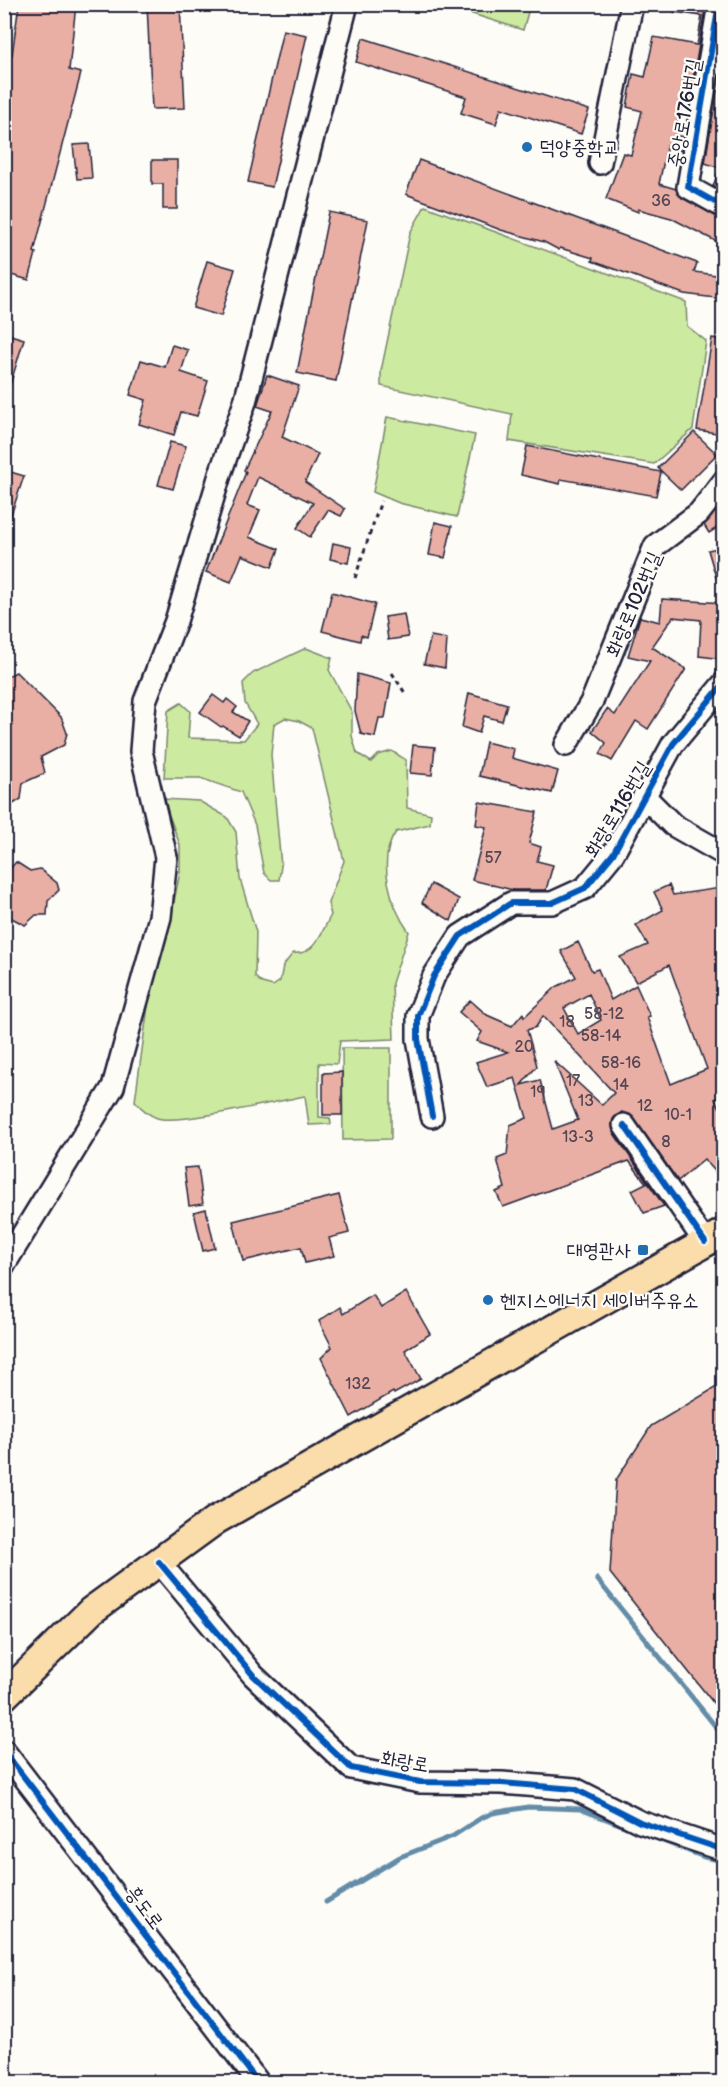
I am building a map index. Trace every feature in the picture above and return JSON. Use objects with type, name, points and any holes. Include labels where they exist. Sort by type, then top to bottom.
[{"type":"main road","points":[[4,1696],[91,1611],[216,1520],[714,1237]]},
{"type":"street","points":[[4,1265],[112,1087],[160,917],[166,857],[141,751],[145,701],[176,621],[248,392],[347,4]]},
{"type":"street","points":[[600,163],[632,4]]},
{"type":"street","name":"중앙로176번길","points":[[719,4],[688,187],[723,207]]},
{"type":"street","name":"화랑로102번길","points":[[566,745],[592,701],[655,546],[699,513],[723,481]]},
{"type":"street","name":"화랑로116번길","points":[[432,1116],[418,1039],[418,1016],[434,976],[460,936],[511,903],[552,903],[585,888],[613,854],[673,744],[723,683]]},
{"type":"street","points":[[644,796],[673,825],[723,854]]},
{"type":"street","points":[[624,1125],[714,1237]]},
{"type":"street","name":"화랑로","points":[[159,1562],[253,1675],[351,1767],[420,1782],[502,1783],[575,1789],[640,1822],[723,1850]]},
{"type":"street","name":"흥도로","points":[[4,1751],[258,2082]]},
{"type":"path","points":[[355,578],[381,501]]},
{"type":"path","points":[[392,673],[405,693]]},
{"type":"green space","points":[[444,5],[530,5],[523,30]]},
{"type":"green space","points":[[425,206],[686,302],[687,326],[706,341],[693,429],[654,464],[509,441],[512,414],[381,386],[381,371],[410,233]]},
{"type":"green space","points":[[387,417],[475,435],[457,517],[399,503],[373,492]]},
{"type":"green space","points":[[306,648],[332,658],[329,670],[352,712],[352,736],[357,753],[371,762],[378,755],[392,751],[406,760],[407,808],[431,814],[430,824],[396,832],[387,856],[388,883],[392,897],[402,922],[409,932],[392,983],[394,1039],[340,1041],[337,1064],[319,1063],[319,1117],[330,1118],[331,1124],[309,1125],[305,1096],[206,1115],[157,1118],[135,1101],[149,999],[168,931],[180,872],[180,845],[163,799],[199,801],[227,817],[236,832],[240,879],[256,932],[255,977],[262,983],[273,986],[280,981],[283,966],[293,953],[307,951],[317,941],[331,915],[328,903],[344,861],[312,728],[299,721],[285,718],[274,724],[271,755],[281,866],[279,880],[271,880],[264,873],[255,825],[241,792],[200,778],[164,778],[168,711],[181,703],[190,711],[188,738],[244,740],[257,724],[245,703],[243,683],[253,673]]},
{"type":"green space","points":[[342,1048],[391,1048],[391,1139],[343,1140]]},
{"type":"building","points":[[19,4],[76,4],[69,70],[81,73],[34,252],[36,253],[29,280],[4,273],[4,53],[12,55]]},
{"type":"building","points":[[147,4],[180,4],[185,108],[152,109]]},
{"type":"building","points":[[675,4],[706,4],[689,103],[682,102],[675,135],[684,137],[681,151],[667,146],[659,184],[676,189],[682,198],[723,220],[723,245],[671,218],[638,209],[638,212],[606,199],[623,153],[631,155],[642,111],[627,107],[633,74],[645,77],[654,37],[697,45],[702,16],[674,12]]},
{"type":"building","points":[[283,30],[307,35],[272,187],[248,182]]},
{"type":"building","points":[[363,38],[589,110],[581,134],[501,108],[496,124],[461,113],[466,97],[356,62]]},
{"type":"building","points":[[723,54],[723,192],[713,186],[720,168],[705,163]]},
{"type":"building","points":[[89,144],[92,178],[77,179],[73,145]]},
{"type":"building","points":[[152,160],[177,160],[177,209],[163,209],[163,184],[152,184]]},
{"type":"building","points":[[419,160],[697,263],[694,272],[723,276],[723,299],[684,294],[592,261],[593,258],[560,248],[559,250],[544,242],[501,230],[406,194]]},
{"type":"building","points":[[329,212],[368,220],[336,381],[297,373]]},
{"type":"building","points":[[207,261],[235,269],[221,316],[193,308]]},
{"type":"building","points":[[4,333],[24,339],[8,392],[4,392]]},
{"type":"building","points":[[712,338],[723,340],[723,434],[697,430]]},
{"type":"building","points":[[172,345],[188,350],[181,372],[208,381],[197,416],[181,412],[174,435],[139,424],[146,400],[130,395],[141,360],[165,367]]},
{"type":"building","points":[[267,375],[299,386],[282,437],[318,454],[305,482],[345,509],[341,516],[328,510],[310,537],[297,528],[313,503],[258,477],[247,505],[260,510],[249,537],[279,549],[272,567],[242,555],[231,582],[206,572],[246,472],[244,470],[272,411],[257,406]]},
{"type":"building","points":[[694,432],[717,454],[681,490],[658,468]]},
{"type":"building","points":[[170,442],[186,446],[173,489],[158,485]]},
{"type":"building","points":[[527,446],[661,472],[656,496],[561,479],[560,484],[521,475]]},
{"type":"building","points":[[4,470],[24,476],[7,527],[4,527]]},
{"type":"building","points":[[723,502],[723,524],[709,533],[704,525]]},
{"type":"building","points":[[435,522],[452,526],[445,558],[429,555]]},
{"type":"building","points":[[333,543],[351,547],[348,563],[330,559]]},
{"type":"building","points":[[723,547],[723,590],[720,591],[708,550]]},
{"type":"building","points":[[332,592],[375,604],[367,637],[361,635],[360,641],[322,631]]},
{"type":"building","points":[[662,599],[723,603],[723,659],[699,656],[701,620],[673,617],[652,647],[686,669],[648,729],[636,721],[612,761],[600,754],[606,743],[592,731],[607,709],[615,715],[650,661],[628,656],[640,617],[660,622]]},
{"type":"building","points":[[404,614],[408,637],[388,640],[385,617]]},
{"type":"building","points":[[431,636],[447,639],[445,668],[424,664]]},
{"type":"building","points":[[16,672],[61,717],[67,733],[64,745],[41,757],[45,773],[23,783],[21,799],[4,810],[4,678]]},
{"type":"building","points":[[357,674],[391,683],[385,718],[379,718],[375,737],[361,734],[355,711]]},
{"type":"building","points":[[469,693],[507,704],[502,721],[484,716],[479,733],[462,727]]},
{"type":"building","points":[[213,695],[224,703],[227,699],[237,707],[233,712],[248,721],[239,736],[200,712]]},
{"type":"building","points":[[486,742],[514,749],[512,758],[558,771],[552,793],[479,776]]},
{"type":"building","points":[[413,745],[435,747],[432,775],[410,773]]},
{"type":"building","points":[[479,802],[537,812],[529,843],[541,847],[537,861],[553,865],[546,890],[513,890],[472,880],[486,827],[476,825]]},
{"type":"building","points":[[16,862],[30,871],[40,869],[57,883],[59,890],[48,901],[47,915],[36,915],[25,925],[4,914],[4,875]]},
{"type":"building","points":[[431,884],[459,899],[451,921],[422,903]]},
{"type":"building","points":[[669,885],[673,895],[721,888],[723,905],[723,1097],[715,1099],[723,1114],[723,1141],[717,1145],[723,1154],[723,1180],[704,1159],[678,1181],[634,1118],[622,1112],[613,1119],[613,1132],[664,1206],[644,1213],[632,1190],[646,1183],[629,1161],[503,1207],[496,1192],[505,1188],[497,1159],[507,1155],[510,1125],[527,1118],[515,1078],[487,1087],[476,1062],[508,1052],[477,1041],[482,1032],[459,1012],[470,1000],[487,1015],[512,1026],[523,1013],[524,1017],[556,987],[576,977],[561,951],[578,942],[592,971],[598,969],[611,1000],[636,985],[650,1016],[647,1017],[671,1084],[707,1069],[669,965],[636,982],[620,957],[648,945],[636,925],[663,910],[654,892]],"holes":[[[589,994],[601,1020],[578,1034],[564,1008]],[[543,1016],[614,1093],[602,1105],[554,1061],[578,1120],[553,1129],[540,1080],[521,1085],[537,1066],[527,1030],[536,1027]]]},
{"type":"building","points":[[342,1072],[342,1115],[323,1115],[323,1073]]},
{"type":"building","points":[[198,1167],[203,1204],[189,1206],[184,1168]]},
{"type":"building","points":[[339,1195],[349,1233],[329,1238],[334,1256],[305,1263],[301,1247],[243,1261],[233,1221]]},
{"type":"building","points":[[206,1209],[215,1248],[203,1251],[194,1212]]},
{"type":"building","points":[[406,1292],[430,1334],[405,1350],[421,1379],[394,1394],[393,1392],[351,1417],[321,1358],[332,1347],[319,1321],[340,1307],[343,1314],[373,1295],[381,1308]]},
{"type":"building","points":[[723,1383],[723,1715],[610,1573],[616,1480],[651,1426]]},
{"type":"waterway","points":[[597,1579],[724,1737]]},
{"type":"waterway","points":[[326,1902],[400,1857],[453,1836],[481,1818],[493,1813],[528,1807],[580,1809],[704,1857],[724,1861]]},
{"type":"cycle path","points":[[719,4],[688,187],[724,207]]},
{"type":"cycle path","points":[[432,1116],[418,1039],[418,1016],[434,976],[460,936],[511,903],[552,903],[585,888],[613,854],[673,744],[724,683]]},
{"type":"cycle path","points":[[624,1125],[705,1242]]},
{"type":"cycle path","points":[[159,1562],[253,1675],[351,1768],[420,1782],[502,1783],[575,1789],[640,1822],[724,1850]]},
{"type":"cycle path","points":[[4,1751],[258,2082]]},
{"type":"place","name":"덕양중학교","points":[[527,147]]},
{"type":"place","name":"대영관사","points":[[643,1250]]},
{"type":"place","name":"헨지스에너지 세이버주유소","points":[[488,1300]]}]
